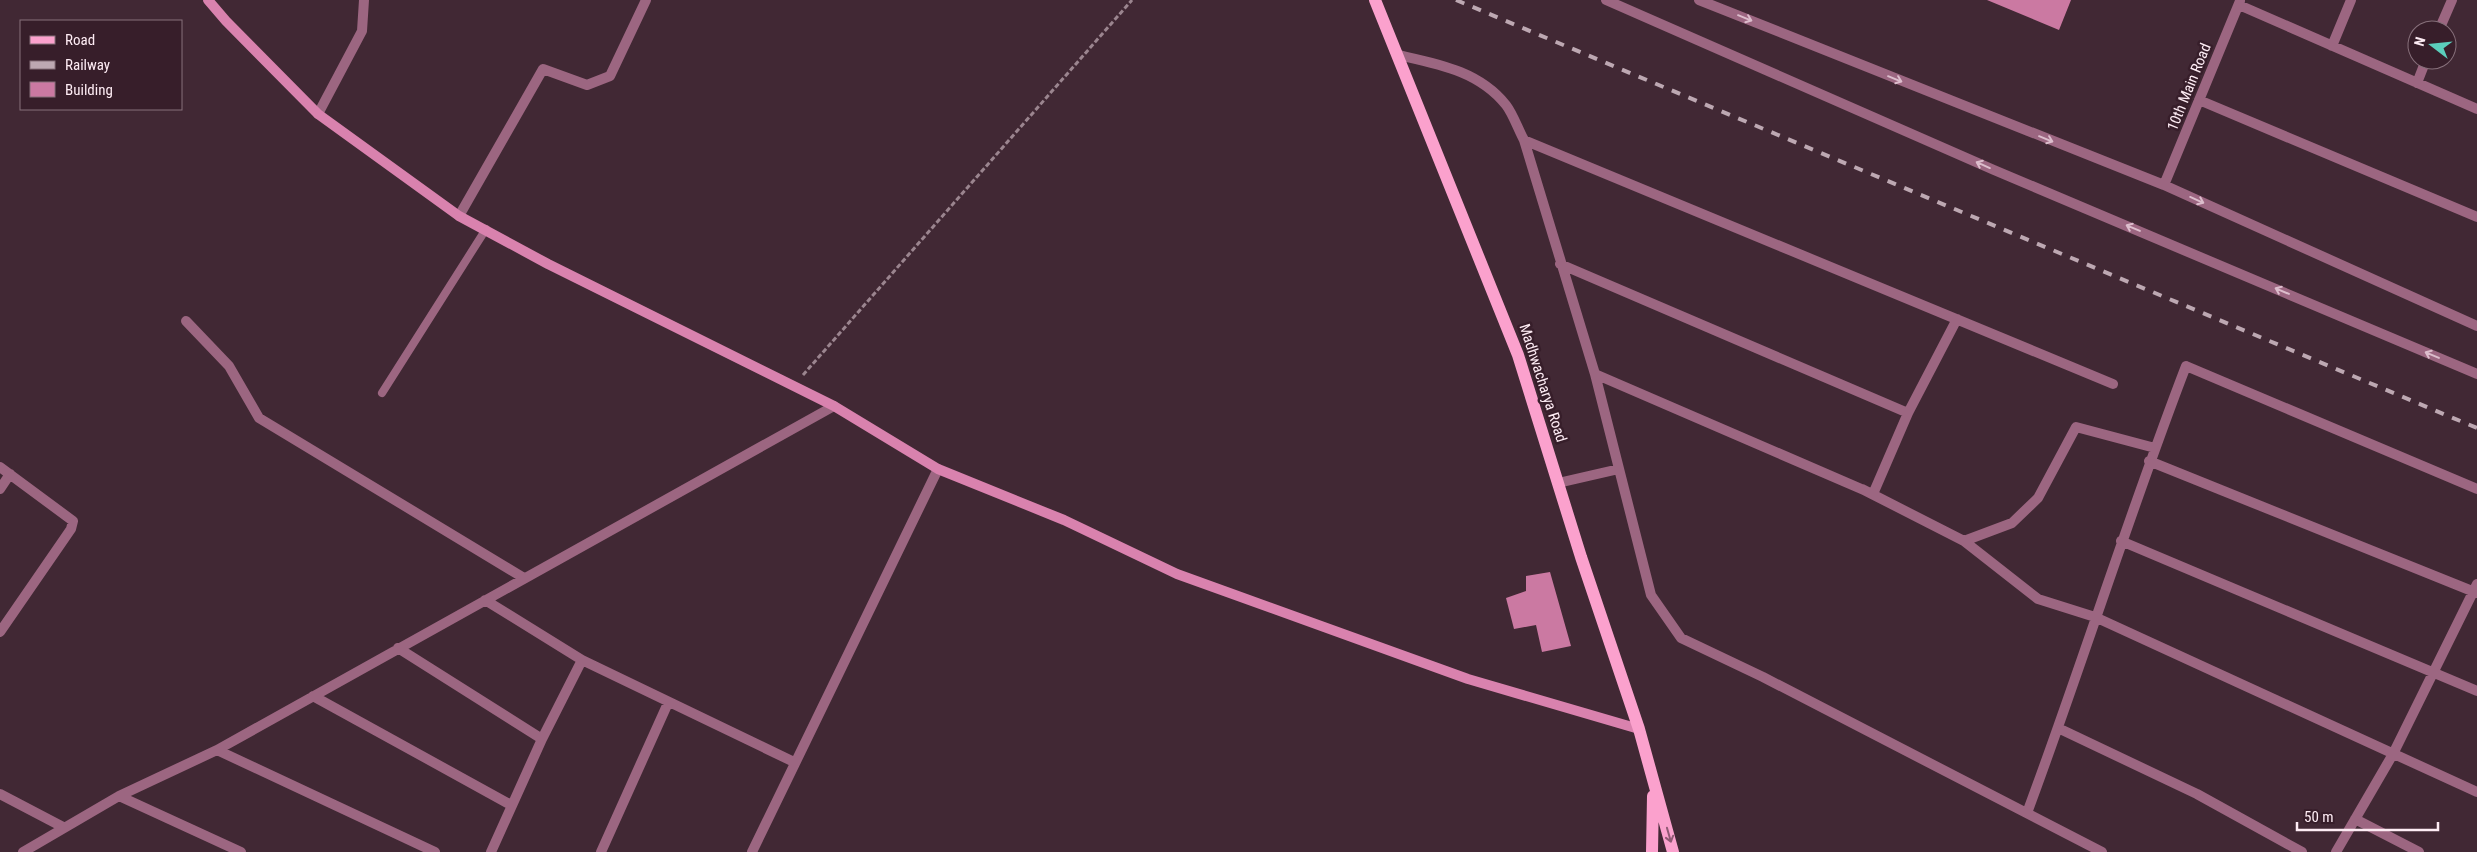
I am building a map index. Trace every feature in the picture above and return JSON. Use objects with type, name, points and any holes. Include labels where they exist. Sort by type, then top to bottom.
[{"type":"main road","name":"Madhwacharya Road","points":[[1375,0],[1518,355],[1639,729],[1673,852]]},
{"type":"main road","name":"Madhwacharya Road","points":[[1652,852],[1654,786]]},
{"type":"street","points":[[208,0],[226,21],[318,114],[459,216],[548,264],[834,406],[938,469],[1064,520],[1177,574],[1468,679],[1639,729]]},
{"type":"street","points":[[318,114],[362,31],[364,0]]},
{"type":"street","points":[[459,216],[543,69],[586,85],[610,76],[646,0]]},
{"type":"street","points":[[1606,0],[1994,170],[2477,374]]},
{"type":"street","points":[[1699,0],[2164,186],[2477,326]]},
{"type":"street","points":[[2332,46],[2351,0]]},
{"type":"street","points":[[2443,20],[2452,0]]},
{"type":"street","points":[[2240,3],[2332,46],[2477,109]]},
{"type":"street","name":"10th Main Road","points":[[2164,186],[2240,3]]},
{"type":"street","points":[[1398,55],[1443,65],[1481,81],[1506,106],[1524,140],[1560,264],[1595,374],[1651,595],[1681,638],[1763,677],[2102,852]]},
{"type":"street","points":[[2417,82],[2422,70]]},
{"type":"street","points":[[2199,100],[2477,217]]},
{"type":"street","points":[[1524,140],[2113,384]]},
{"type":"street","points":[[1560,264],[1908,413]]},
{"type":"street","points":[[1595,374],[1873,494],[1908,413],[1957,319]]},
{"type":"street","points":[[186,321],[230,366],[259,418],[524,578]]},
{"type":"street","points":[[2026,813],[2058,728],[2150,461],[2186,366],[2477,489]]},
{"type":"street","points":[[23,852],[119,796],[217,750],[834,406]]},
{"type":"street","points":[[1964,541],[2012,523],[2038,498],[2076,427],[2155,448]]},
{"type":"street","points":[[2150,461],[2476,590],[2433,670],[2393,754],[2336,852]]},
{"type":"street","points":[[0,466],[73,521],[71,529],[0,632]]},
{"type":"street","points":[[752,852],[794,762],[938,469]]},
{"type":"street","points":[[1558,483],[1619,469]]},
{"type":"street","points":[[0,489],[10,474]]},
{"type":"street","points":[[1862,489],[1964,541],[2038,599],[2095,618],[2477,792]]},
{"type":"street","points":[[2122,541],[2433,670],[2477,691]]},
{"type":"street","points":[[486,600],[582,660],[794,762]]},
{"type":"street","points":[[398,648],[542,739]]},
{"type":"street","points":[[491,852],[542,739],[582,660]]},
{"type":"street","points":[[314,696],[511,805]]},
{"type":"street","points":[[601,852],[668,703]]},
{"type":"street","points":[[2058,728],[2197,794],[2302,852]]},
{"type":"street","points":[[217,750],[435,852]]},
{"type":"street","points":[[0,794],[63,827]]},
{"type":"street","points":[[119,796],[241,852]]},
{"type":"street","points":[[2355,819],[2419,852]]},
{"type":"lane","points":[[382,392],[486,229]]},
{"type":"path","points":[[793,386],[1132,0]]},
{"type":"building","points":[[1987,0],[2071,0],[2059,30]]},
{"type":"building","points":[[1550,572],[1571,646],[1542,652],[1536,625],[1514,629],[1506,598],[1526,591],[1526,576]]},
{"type":"railway","points":[[1456,0],[2477,428]]}]
